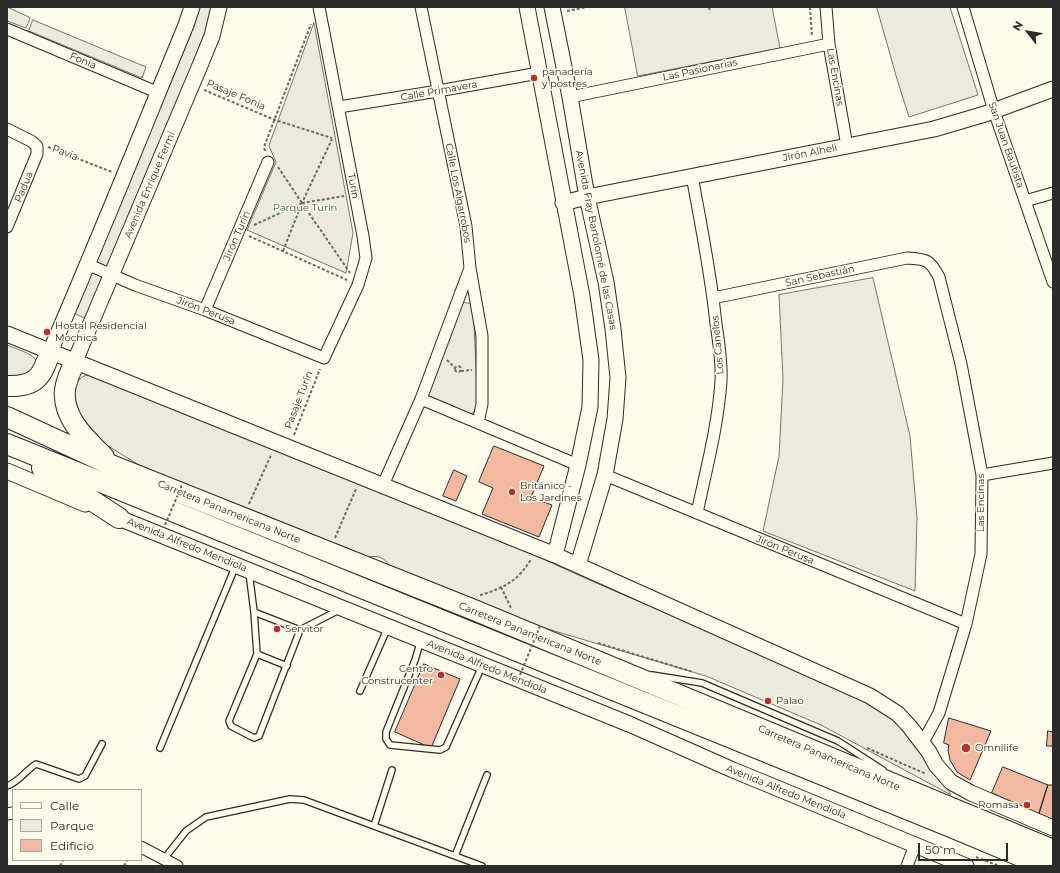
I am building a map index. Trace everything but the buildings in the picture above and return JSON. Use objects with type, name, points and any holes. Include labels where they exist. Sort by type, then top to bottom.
[{"type":"highway","points":[[7,386],[16,387],[28,384],[40,376],[50,352]]},
{"type":"highway","points":[[75,361],[65,391],[66,404],[70,416],[80,431],[111,465]]},
{"type":"highway","name":"Carretera Panamericana Norte","points":[[7,417],[111,465],[613,668],[1053,850]]},
{"type":"highway","points":[[7,445],[119,518]]},
{"type":"highway","name":"Carretera Panamericana Norte","points":[[7,445],[1044,866]]},
{"type":"street","points":[[50,352],[125,177],[192,7]]},
{"type":"street","name":"Avenida Enrique Fermi","points":[[75,361],[212,36],[219,7]]},
{"type":"street","name":"Turín","points":[[319,7],[339,107],[366,258],[358,285],[324,358]]},
{"type":"street","name":"Calle Los Algarrobos","points":[[383,485],[420,399],[470,268],[466,226],[421,7]]},
{"type":"street","points":[[527,7],[563,203],[582,296],[591,360],[590,407],[578,465],[555,556]]},
{"type":"street","name":"Avenida Fray Bartolomé de las Casas","points":[[552,7],[570,97],[587,197],[606,282],[618,378],[615,418],[605,475],[578,565]]},
{"type":"street","name":"Las Encinas","points":[[826,7],[829,44],[847,146]]},
{"type":"street","name":"San Juan Bautista","points":[[962,7],[994,111],[1053,282]]},
{"type":"street","name":"Fonia","points":[[7,29],[159,92]]},
{"type":"street","name":"Las Pasionarias","points":[[570,97],[829,44]]},
{"type":"street","name":"Calle Primavera","points":[[339,107],[438,92],[539,73]]},
{"type":"street","name":"Jirón Alheli","points":[[563,203],[692,176],[934,129],[994,111],[1053,89]]},
{"type":"street","points":[[7,130],[31,141],[37,146]]},
{"type":"street","name":"Padua","points":[[7,227],[33,165],[37,154],[37,146]]},
{"type":"street","name":"Jirón Turín","points":[[205,310],[271,160]]},
{"type":"street","name":"Los Canelos","points":[[692,176],[713,298],[720,355],[721,380],[719,403],[697,513]]},
{"type":"street","points":[[1025,202],[1053,193]]},
{"type":"street","name":"San Sebastián","points":[[713,298],[886,261],[919,258],[928,261]]},
{"type":"street","name":"Las Encinas","points":[[922,744],[939,713],[966,624],[981,554],[982,475],[961,364],[944,293],[933,265],[928,261]]},
{"type":"street","name":"Jirón Perusa","points":[[88,265],[135,285],[205,310],[324,358]]},
{"type":"street","points":[[470,268],[482,336],[482,404],[478,423]]},
{"type":"street","points":[[7,334],[578,565],[870,696],[898,714],[910,727],[929,752],[936,765],[951,782],[971,793],[1053,828]]},
{"type":"street","points":[[420,399],[578,465]]},
{"type":"street","points":[[982,475],[1053,463]]},
{"type":"street","name":"Avenida Alfredo Mendiola","points":[[7,471],[119,518],[629,724],[733,770],[966,866]]},
{"type":"street","name":"Jirón Perusa","points":[[605,475],[966,624]]},
{"type":"street","points":[[907,866],[915,845]]},
{"type":"street","points":[[142,847],[177,866]]},
{"type":"lane","points":[[242,567],[254,612],[257,654],[229,721],[231,726],[254,738],[260,736],[300,630],[343,608]]},
{"type":"lane","points":[[160,748],[242,567]]},
{"type":"lane","points":[[254,612],[300,630]]},
{"type":"lane","points":[[360,691],[388,626]]},
{"type":"lane","points":[[421,640],[415,660],[386,732],[386,739],[390,745],[440,750],[446,747],[482,665]]},
{"type":"lane","points":[[257,654],[287,666]]},
{"type":"lane","points":[[7,786],[15,783],[28,769],[36,764],[79,778],[85,776],[102,744]]},
{"type":"lane","points":[[374,826],[392,770]]},
{"type":"lane","points":[[455,856],[487,775]]},
{"type":"lane","points":[[164,858],[186,831],[206,817],[290,799],[304,800],[482,866]]},
{"type":"path","points":[[566,11],[587,7]]},
{"type":"path","points":[[709,7],[710,12]]},
{"type":"path","points":[[810,7],[812,36]]},
{"type":"path","points":[[264,147],[312,21]]},
{"type":"path","name":"Pasaje Fonia","points":[[191,85],[275,120],[332,138]]},
{"type":"path","points":[[283,252],[302,203],[341,120]]},
{"type":"path","name":"Pavia","points":[[37,146],[51,147],[125,177]]},
{"type":"path","points":[[264,147],[271,160],[358,285]]},
{"type":"path","points":[[264,147],[271,160]]},
{"type":"path","points":[[239,232],[302,203],[355,194]]},
{"type":"path","points":[[239,232],[358,285]]},
{"type":"path","name":"Pasaje Turín","points":[[289,448],[324,358]]},
{"type":"path","points":[[248,507],[272,453]]},
{"type":"path","points":[[164,525],[182,485]]},
{"type":"path","points":[[334,541],[356,487]]},
{"type":"path","points":[[508,600],[502,587],[520,574],[534,557]]},
{"type":"path","points":[[528,558],[532,559]]},
{"type":"path","points":[[520,675],[540,626]]},
{"type":"green space","points":[[7,7],[29,17],[30,19],[26,28],[7,21]]},
{"type":"green space","points":[[198,7],[213,7],[210,29],[88,320],[72,312],[191,34]]},
{"type":"green space","points":[[625,7],[772,7],[780,48],[638,76]]},
{"type":"green space","points":[[877,7],[950,7],[978,95],[909,117]]},
{"type":"green space","name":"Parque Turin","points":[[314,23],[353,233],[346,273],[247,230],[276,162],[269,146]]},
{"type":"green space","points":[[873,278],[910,436],[917,518],[915,591],[763,531],[779,456],[783,379],[779,295]]},
{"type":"green space","points":[[462,302],[473,304],[478,406],[473,413],[467,414],[429,396],[428,393]]},
{"type":"green space","points":[[7,345],[33,357],[36,360],[36,369],[21,376],[7,376]]},
{"type":"green space","points":[[89,375],[190,413],[539,557],[636,600],[796,665],[838,684],[877,707],[895,721],[910,736],[926,756],[951,795],[821,725],[706,676],[531,624],[477,600],[389,565],[385,561],[375,556],[369,557],[247,508],[152,473],[105,444],[89,431],[73,403],[76,383],[82,377]]},
{"type":"shaded area","points":[[33,20],[146,67],[142,78],[29,31]]},
{"type":"place","name":"panadería y postres","points":[[534,78]]},
{"type":"place","name":"Hostal Residencial Mochica","points":[[47,332]]},
{"type":"place","name":"Británico - Los Jardines","points":[[512,492]]},
{"type":"place","name":"Servitor","points":[[277,629]]},
{"type":"place","name":"Centro Construcenter","points":[[441,675]]},
{"type":"place","name":"Palao","points":[[768,701]]},
{"type":"place","name":"Omnilife","points":[[966,748]]},
{"type":"place","name":"Romasa","points":[[1027,805]]}]
